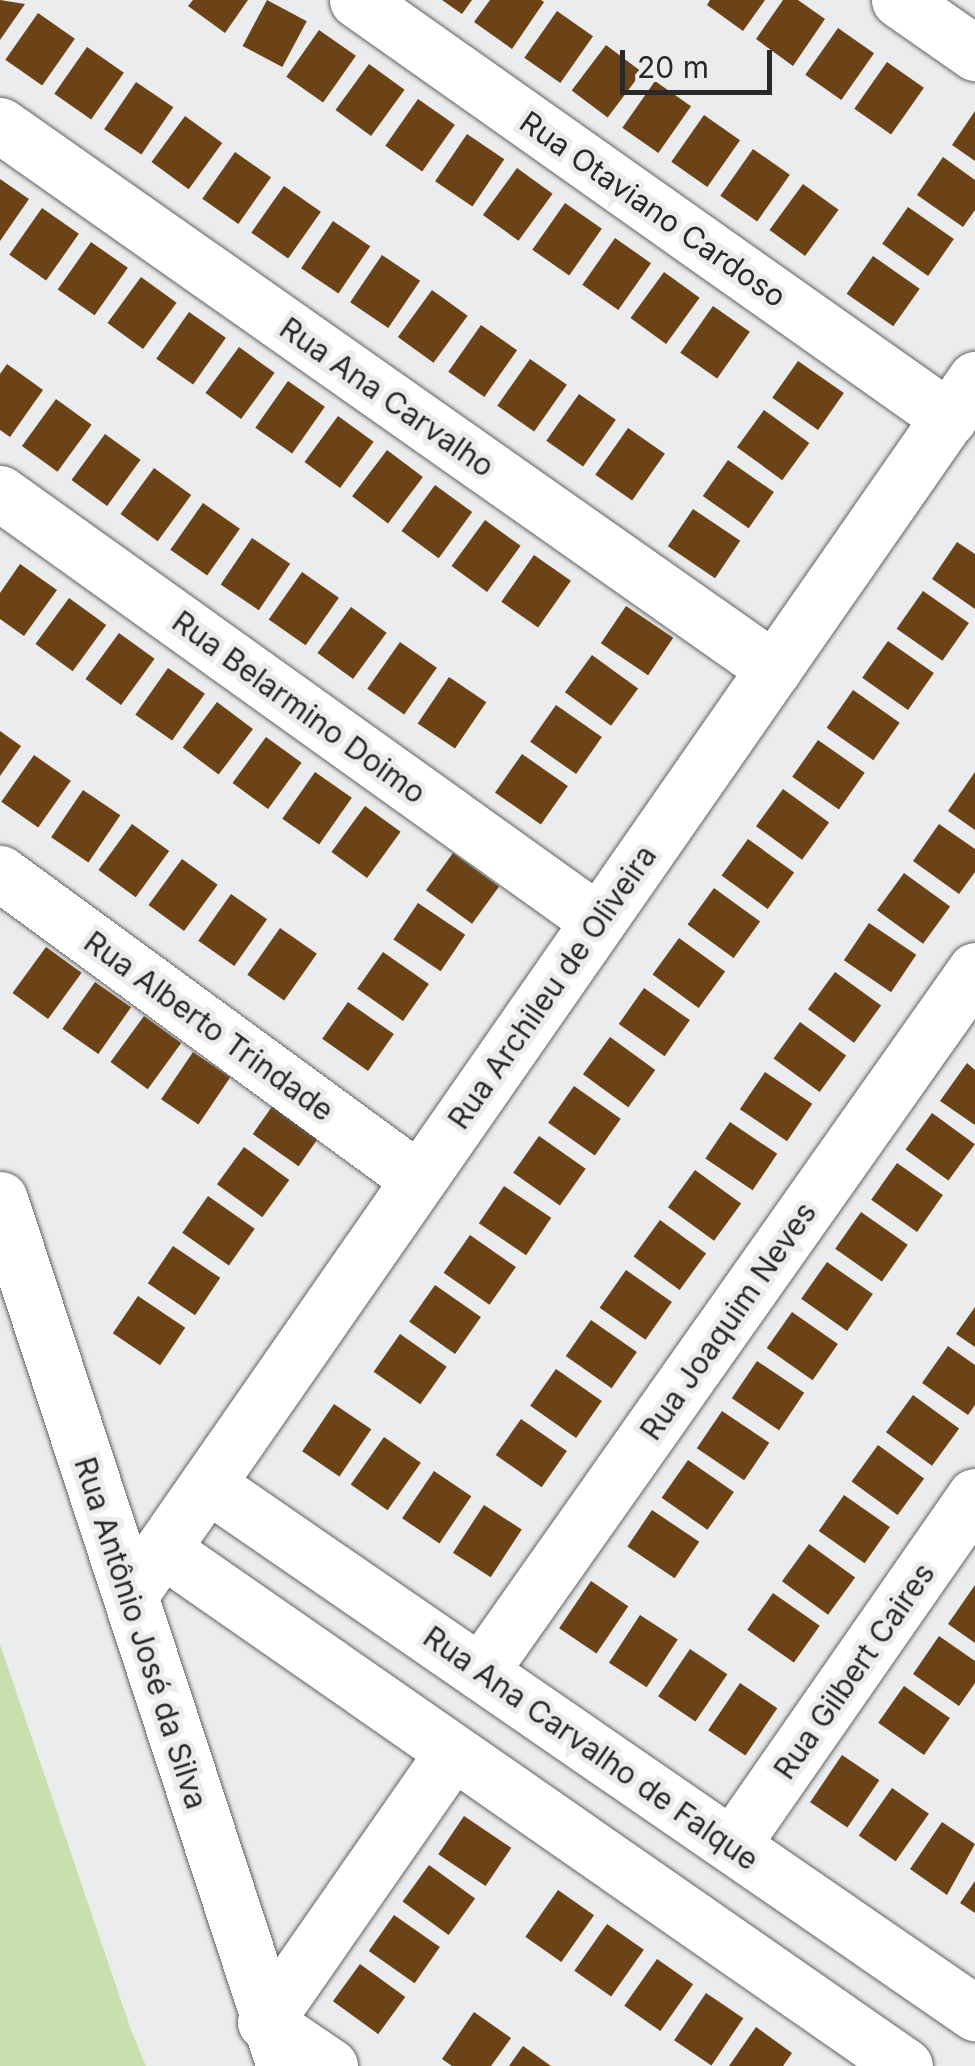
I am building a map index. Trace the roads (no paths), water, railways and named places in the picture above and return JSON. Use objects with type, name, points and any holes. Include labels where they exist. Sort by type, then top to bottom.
[{"type":"street","name":"Rua Otaviano Cardoso","points":[[357,0],[962,399]]},
{"type":"street","points":[[899,0],[975,53]]},
{"type":"street","name":"Rua Ana Carvalho","points":[[0,125],[774,669]]},
{"type":"street","name":"Rua Archileu de Oliveira","points":[[130,1595],[962,399]]},
{"type":"street","name":"Rua Belarmino Doimo","points":[[0,493],[598,921]]},
{"type":"street","name":"Rua Alberto Trindade","points":[[0,872],[418,1179]]},
{"type":"street","name":"Rua Joaquim Neves","points":[[480,1672],[975,970]]},
{"type":"street","name":"Rua Antônio José da Silva","points":[[0,1200],[274,2044]]},
{"type":"street","name":"Rua Ana Carvalho de Falque","points":[[207,1484],[975,2013]]},
{"type":"street","name":"Rua Gilbert Caires","points":[[732,1845],[975,1496]]},
{"type":"street","points":[[162,1549],[905,2066]]},
{"type":"street","points":[[330,2066],[274,2044],[453,1752]]}]
